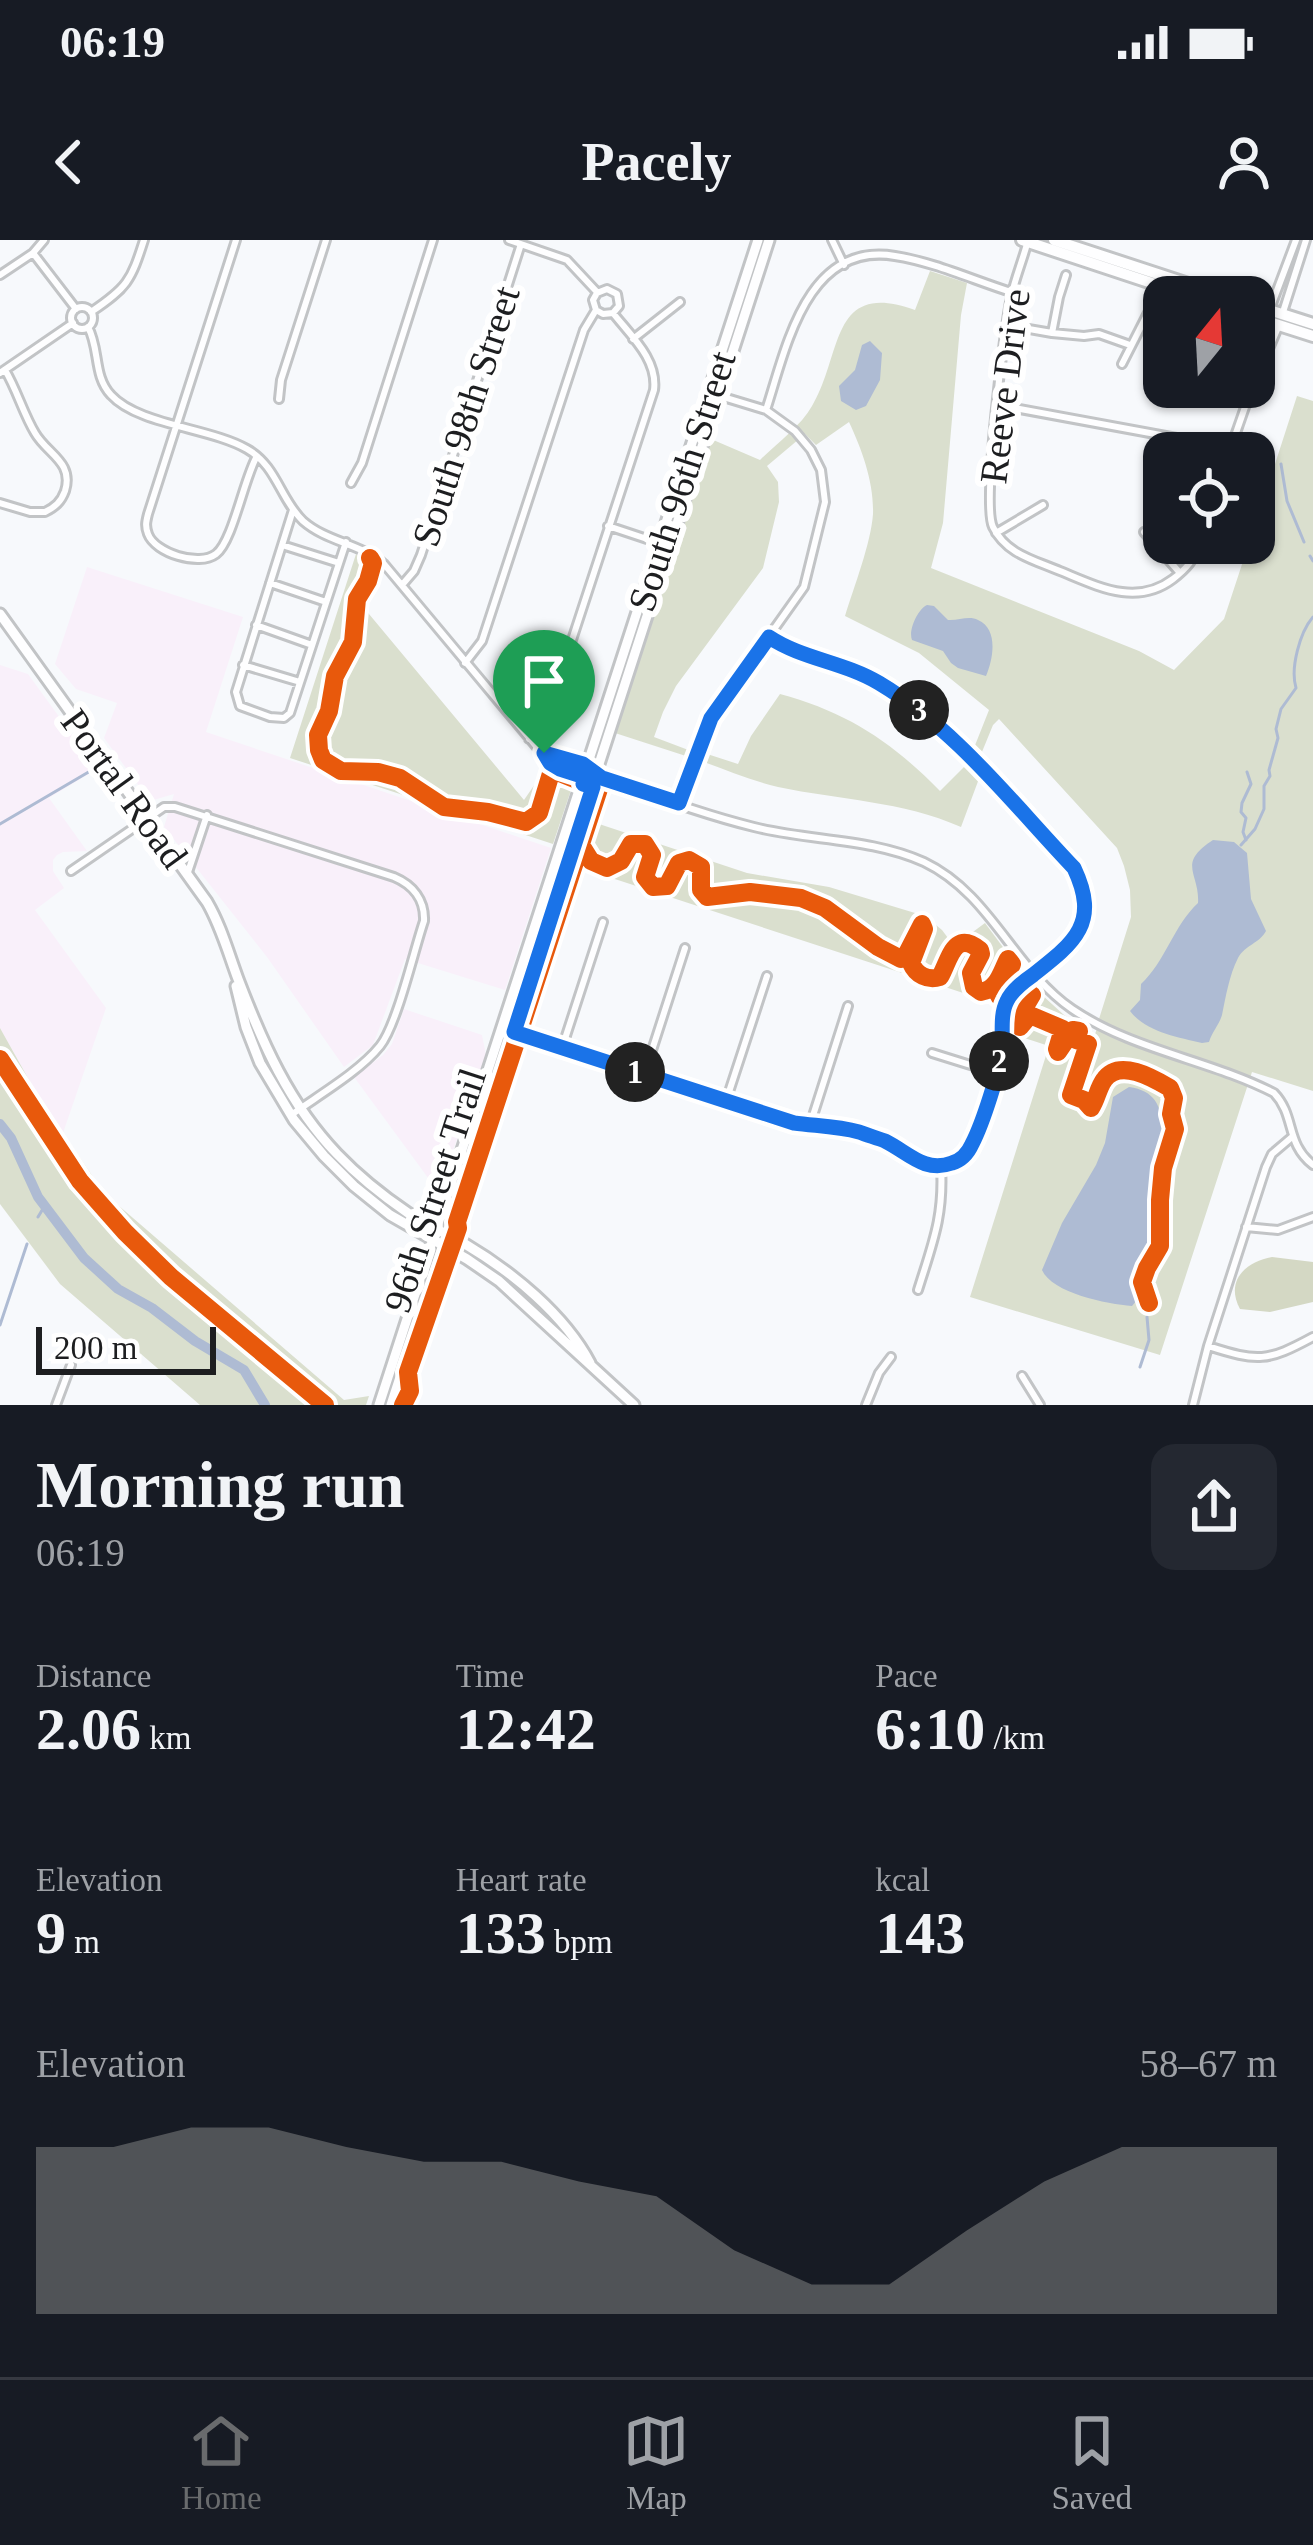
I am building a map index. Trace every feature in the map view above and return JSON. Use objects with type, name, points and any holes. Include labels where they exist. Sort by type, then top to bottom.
[{"type":"main road","name":"South 96th Street","points":[[715,394],[758,240]]},
{"type":"main road","name":"South 96th Street","points":[[379,1405],[509,1030],[662,544],[770,240]]},
{"type":"main road","points":[[1054,240],[1164,276]]},
{"type":"main road","points":[[1026,241],[1143,280]]},
{"type":"main road","points":[[1275,319],[1313,324]]},
{"type":"main road","points":[[1275,320],[1313,336]]},
{"type":"main road","name":"Portal Road","points":[[0,614],[188,872],[217,920],[295,1112],[369,1183],[408,1213],[440,1237],[481,1254],[527,1289],[583,1349],[590,1364],[634,1405]]},
{"type":"main road","name":"South 96th Street","points":[[391,1405],[440,1237]]},
{"type":"street","points":[[0,275],[44,240]]},
{"type":"street","points":[[91,312],[131,279],[144,240]]},
{"type":"street","points":[[236,240],[146,524],[149,537],[179,554],[202,560],[212,556],[221,549],[257,456]]},
{"type":"street","points":[[279,399],[326,240]]},
{"type":"street","points":[[351,483],[362,463],[433,240]]},
{"type":"street","points":[[508,240],[570,262],[597,293]]},
{"type":"street","points":[[832,240],[844,265]]},
{"type":"street","points":[[1275,303],[1296,240]]},
{"type":"street","points":[[1275,307],[1306,240]]},
{"type":"street","name":"Reeve Drive","points":[[996,533],[989,506],[1006,325],[1026,241]]},
{"type":"street","name":"South 98th Street","points":[[402,585],[421,555],[521,244]]},
{"type":"street","points":[[33,253],[76,309]]},
{"type":"street","points":[[766,410],[806,298],[844,265],[869,256],[896,256],[1012,292]]},
{"type":"street","points":[[1052,333],[1066,275]]},
{"type":"street","points":[[607,289],[617,294],[620,302],[614,313],[596,310],[597,293],[607,289]]},
{"type":"street","points":[[633,339],[680,302]]},
{"type":"street","points":[[76,309],[91,312],[88,327],[73,323],[76,309]]},
{"type":"street","points":[[465,663],[482,641],[584,329],[596,310]]},
{"type":"street","points":[[529,739],[550,710],[654,390],[654,371],[614,313]]},
{"type":"street","points":[[1122,364],[1143,321]]},
{"type":"street","points":[[0,503],[37,513],[49,511],[66,488],[65,468],[39,441],[2,371],[73,323]]},
{"type":"street","points":[[1006,325],[1099,334],[1130,345]]},
{"type":"street","points":[[88,327],[96,344],[100,377],[115,400],[257,456],[273,472],[293,510],[316,530],[377,558],[544,753],[590,773],[755,827],[880,849],[943,873],[976,899],[1056,998],[1089,1020],[1274,1093],[1288,1112],[1298,1151],[1313,1165]]},
{"type":"street","points":[[679,803],[711,718],[804,587],[825,502],[821,470],[811,450],[783,420],[715,394]]},
{"type":"street","points":[[998,405],[1143,434]]},
{"type":"street","points":[[1043,505],[996,533],[1017,554],[1132,594],[1164,586],[1190,564]]},
{"type":"street","points":[[293,510],[243,665],[237,703],[270,717],[288,716],[346,542]]},
{"type":"street","points":[[608,526],[662,544]]},
{"type":"street","points":[[282,545],[339,563]]},
{"type":"street","points":[[1172,564],[1180,573]]},
{"type":"street","points":[[270,583],[326,602]]},
{"type":"street","points":[[256,625],[312,645]]},
{"type":"street","points":[[509,1030],[794,1123],[857,1132],[884,1141],[920,1164],[941,1166],[960,1159],[974,1142],[1002,1052],[1006,1002],[1079,932],[1086,904],[1083,888],[1074,868],[925,715],[864,675],[789,649],[769,637]]},
{"type":"street","points":[[243,665],[300,682]]},
{"type":"street","points":[[71,871],[147,817],[164,807],[175,807],[394,877],[418,895],[424,921],[380,1047],[295,1112]]},
{"type":"street","points":[[188,872],[208,815]]},
{"type":"street","points":[[562,1048],[603,922]]},
{"type":"street","points":[[644,1075],[685,948]]},
{"type":"street","points":[[726,1101],[766,976]]},
{"type":"street","points":[[809,1125],[848,1006]]},
{"type":"street","points":[[932,1052],[996,1073]]},
{"type":"street","points":[[1193,1405],[1272,1154],[1292,1137]]},
{"type":"street","points":[[918,1290],[940,1220],[941,1166]]},
{"type":"street","points":[[1246,1227],[1278,1230],[1313,1217]]},
{"type":"street","points":[[1208,1346],[1264,1358],[1313,1337]]},
{"type":"street","points":[[866,1405],[891,1357]]},
{"type":"street","points":[[56,1405],[71,1365]]},
{"type":"street","points":[[1022,1376],[1040,1405]]},
{"type":"shaded area","points":[[87,567],[243,617],[206,732],[551,848],[505,990],[405,959],[373,1045],[344,1067],[267,957],[164,827],[174,794],[150,801],[104,738],[117,703],[76,689],[55,664]]},
{"type":"shaded area","points":[[0,665],[28,674],[97,769],[49,798],[87,851],[57,855],[53,871],[64,888],[35,910],[106,1008],[63,1133],[0,1028]]},
{"type":"shaded area","points":[[404,1009],[482,1035],[486,1055],[440,1188],[354,1077],[392,1044]]},
{"type":"green space","points":[[930,271],[967,283],[943,523],[931,568],[1139,651],[1174,670],[1224,619],[1242,564],[1275,564],[1275,464],[1297,396],[1313,401],[1313,1091],[1252,1072],[1160,1355],[970,1297],[1049,1046],[1009,1033],[1012,1002],[1030,984],[1064,1015],[1095,1034],[1099,1023],[1114,1027],[1099,1019],[1131,917],[1130,890],[1117,848],[999,719],[975,769],[980,776],[961,827],[894,806],[768,784],[698,760],[701,752],[738,764],[780,694],[827,710],[867,731],[940,791],[968,763],[989,710],[919,653],[845,616],[873,514],[866,466],[849,422],[816,445],[805,434],[767,466],[778,482],[779,502],[763,568],[676,686],[654,737],[691,751],[689,757],[615,733],[711,439],[760,460],[812,406],[853,313],[867,305],[887,303],[915,310]]},
{"type":"green space","points":[[356,554],[377,568],[364,608],[524,800],[546,768],[574,781],[553,844],[290,758]]},
{"type":"green space","points":[[590,821],[747,873],[829,887],[925,916],[954,946],[985,923],[1022,973],[1006,987],[997,1004],[575,866]]},
{"type":"green space","points":[[0,1028],[38,1096],[104,1193],[344,1400],[369,1396],[366,1405],[200,1405],[60,1284],[0,1204]]},
{"type":"green space","points":[[1272,1257],[1313,1262],[1313,1302],[1270,1312],[1240,1309],[1235,1290],[1240,1274]]},
{"type":"water","points":[[870,341],[882,353],[880,380],[866,406],[856,410],[841,401],[839,386],[855,370],[862,345]]},
{"type":"water","points":[[927,605],[948,620],[971,618],[985,624],[992,645],[986,676],[958,668],[943,651],[912,640],[915,620]]},
{"type":"water","points":[[1213,840],[1234,842],[1247,853],[1251,899],[1266,931],[1238,958],[1221,1019],[1209,1042],[1202,1043],[1153,1029],[1130,1011],[1140,1000],[1141,984],[1198,903],[1193,863]]},
{"type":"water","points":[[1129,1087],[1146,1092],[1156,1103],[1162,1133],[1150,1201],[1154,1242],[1137,1275],[1137,1300],[1132,1306],[1068,1291],[1042,1270],[1062,1223],[1096,1165],[1113,1097]]},
{"type":"waterway","points":[[1281,464],[1287,501],[1304,542]]},
{"type":"waterway","points":[[1310,556],[1313,561]]},
{"type":"waterway","points":[[1241,845],[1264,809],[1264,786],[1270,776],[1281,709],[1296,688],[1297,651],[1313,617]]},
{"type":"waterway","points":[[0,824],[92,770]]},
{"type":"waterway","points":[[1246,840],[1246,818],[1241,812],[1251,784],[1247,772]]},
{"type":"waterway","points":[[0,1124],[38,1197],[84,1258],[118,1289],[244,1370],[265,1405]]},
{"type":"waterway","points":[[38,1217],[44,1207]]},
{"type":"waterway","points":[[0,1325],[27,1244]]},
{"type":"waterway","points":[[1140,1367],[1149,1340],[1147,1317]]},
{"type":"cycle path","name":"96th Street Trail","points":[[370,558],[368,581],[357,599],[353,642],[335,676],[329,711],[318,735],[323,760],[341,771],[400,778],[444,807],[526,822],[539,813],[552,770],[599,789],[408,1372],[410,1391],[403,1405]]},
{"type":"cycle path","points":[[581,845],[591,861],[607,868],[621,861],[631,844],[645,844],[652,855],[645,877],[653,887],[667,886],[679,863],[689,860],[701,867],[701,890],[707,897],[750,892],[801,898],[825,908],[901,959],[922,924],[911,963],[916,971],[940,977],[954,949],[971,944],[981,954],[971,973],[974,987],[981,992],[995,984],[1008,959],[1012,964],[999,996],[1014,1005],[1028,993],[1032,995],[1019,1017],[1020,1027],[1030,1015],[1063,1029],[1058,1052],[1073,1030],[1079,1031],[1076,1040],[1088,1044],[1071,1095],[1091,1108],[1104,1080],[1127,1070],[1170,1088],[1175,1129],[1163,1168],[1160,1246],[1142,1282],[1149,1303]]},
{"type":"cycle path","points":[[0,1059],[80,1181],[125,1232],[171,1277],[325,1405]]},
{"type":"route","points":[[769,637],[789,649],[864,675],[942,729],[1074,868],[1086,904],[1071,944],[1014,990],[1006,1002],[1002,1052],[968,1151],[950,1164],[920,1164],[884,1141],[857,1132],[794,1123],[514,1032],[593,787],[583,784],[585,777],[550,763],[544,753],[679,803],[711,718],[769,637]]}]
